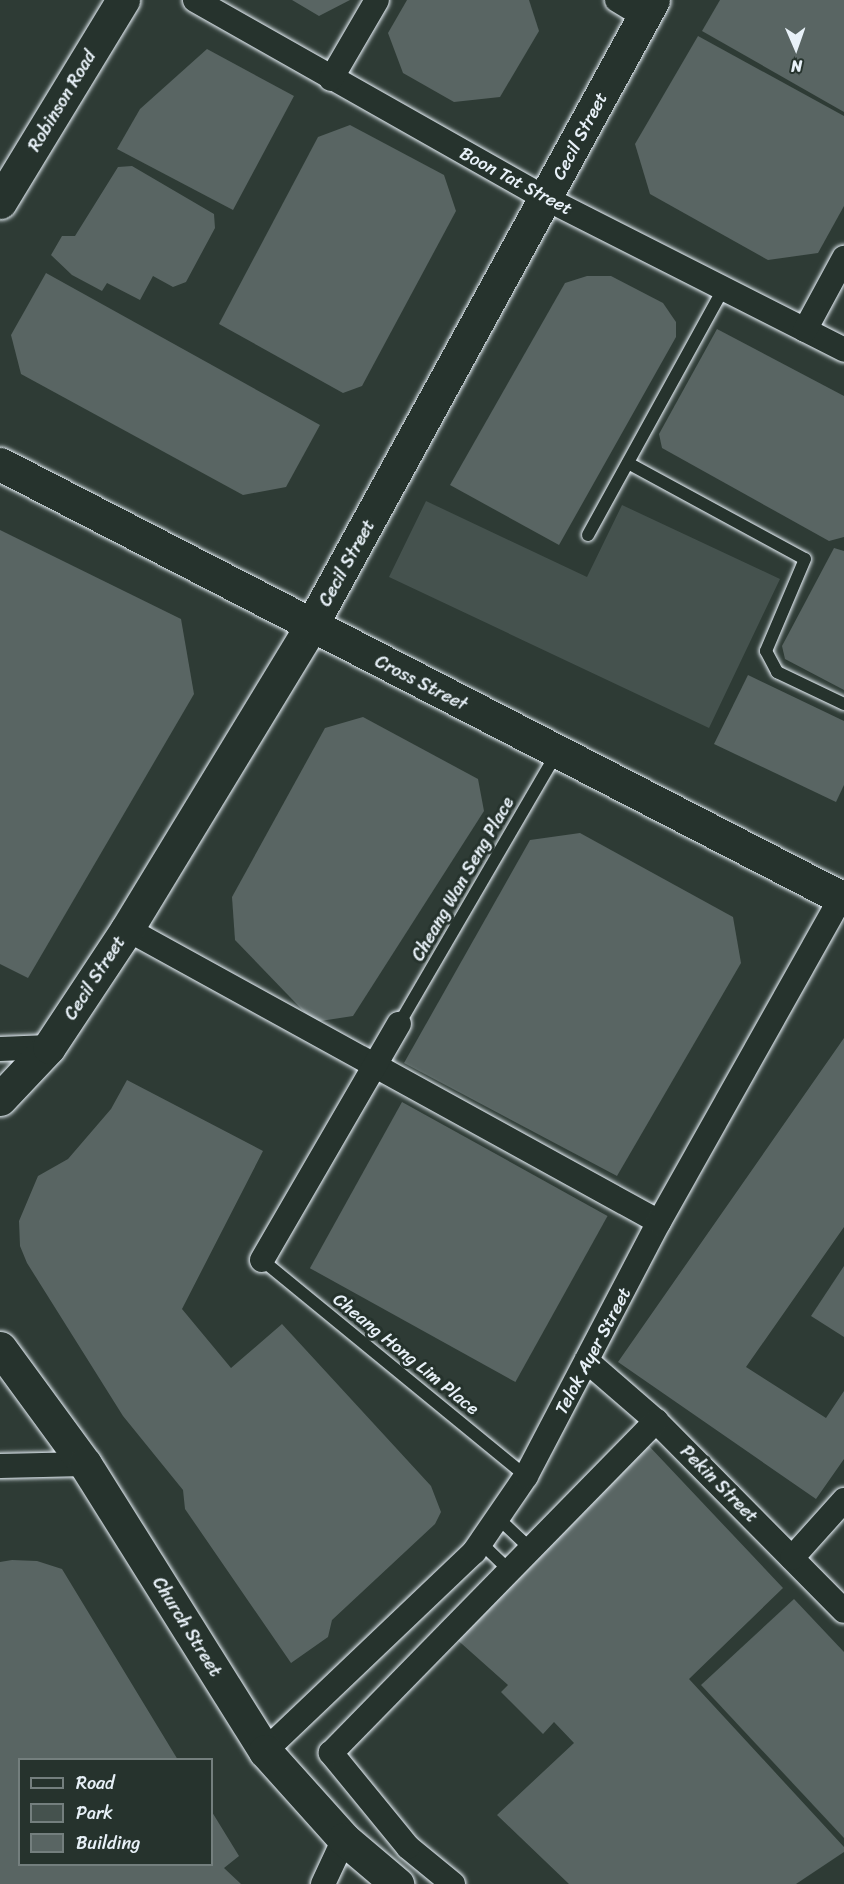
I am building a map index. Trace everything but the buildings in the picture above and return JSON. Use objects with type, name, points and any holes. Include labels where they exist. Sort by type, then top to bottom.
[{"type":"main road","name":"Robinson Road","points":[[0,202],[123,0]]},
{"type":"main road","name":"Cecil Street","points":[[0,1099],[49,1047],[127,929],[311,626],[547,199],[638,6]]},
{"type":"main road","name":"Cross Street","points":[[0,464],[311,626],[843,896]]},
{"type":"main road","name":"Church Street","points":[[0,1348],[85,1464],[265,1751],[344,1839],[393,1880]]},
{"type":"street","name":"Boon Tat Street","points":[[195,0],[331,79],[547,199],[844,350]]},
{"type":"street","points":[[331,79],[377,0]]},
{"type":"street","points":[[805,330],[844,258]]},
{"type":"street","name":"Telok Ayer Street","points":[[265,1751],[480,1542],[498,1518],[526,1476],[588,1362],[659,1222],[843,896]]},
{"type":"street","points":[[127,929],[659,1222]]},
{"type":"street","points":[[262,1260],[399,1024]]},
{"type":"street","points":[[0,1049],[49,1047]]},
{"type":"street","name":"Pekin Street","points":[[588,1362],[656,1421],[844,1611]]},
{"type":"street","points":[[453,1884],[408,1847],[331,1753],[534,1552],[656,1421]]},
{"type":"street","points":[[0,1466],[85,1464]]},
{"type":"street","points":[[792,1558],[844,1500]]},
{"type":"street","points":[[323,1884],[344,1839]]},
{"type":"street","points":[[393,1880],[408,1847]]},
{"type":"lane","points":[[588,535],[723,289]]},
{"type":"lane","points":[[628,463],[805,559],[766,651],[777,672],[844,704]]},
{"type":"lane","name":"Cheang Wan Seng Place","points":[[399,1024],[558,752]]},
{"type":"lane","name":"Cheang Hong Lim Place","points":[[262,1260],[526,1476]]},
{"type":"lane","points":[[498,1518],[534,1552]]},
{"type":"lane","points":[[480,1542],[513,1573]]},
{"type":"green space","points":[[426,501],[587,577],[622,505],[780,579],[709,728],[389,577]]}]
